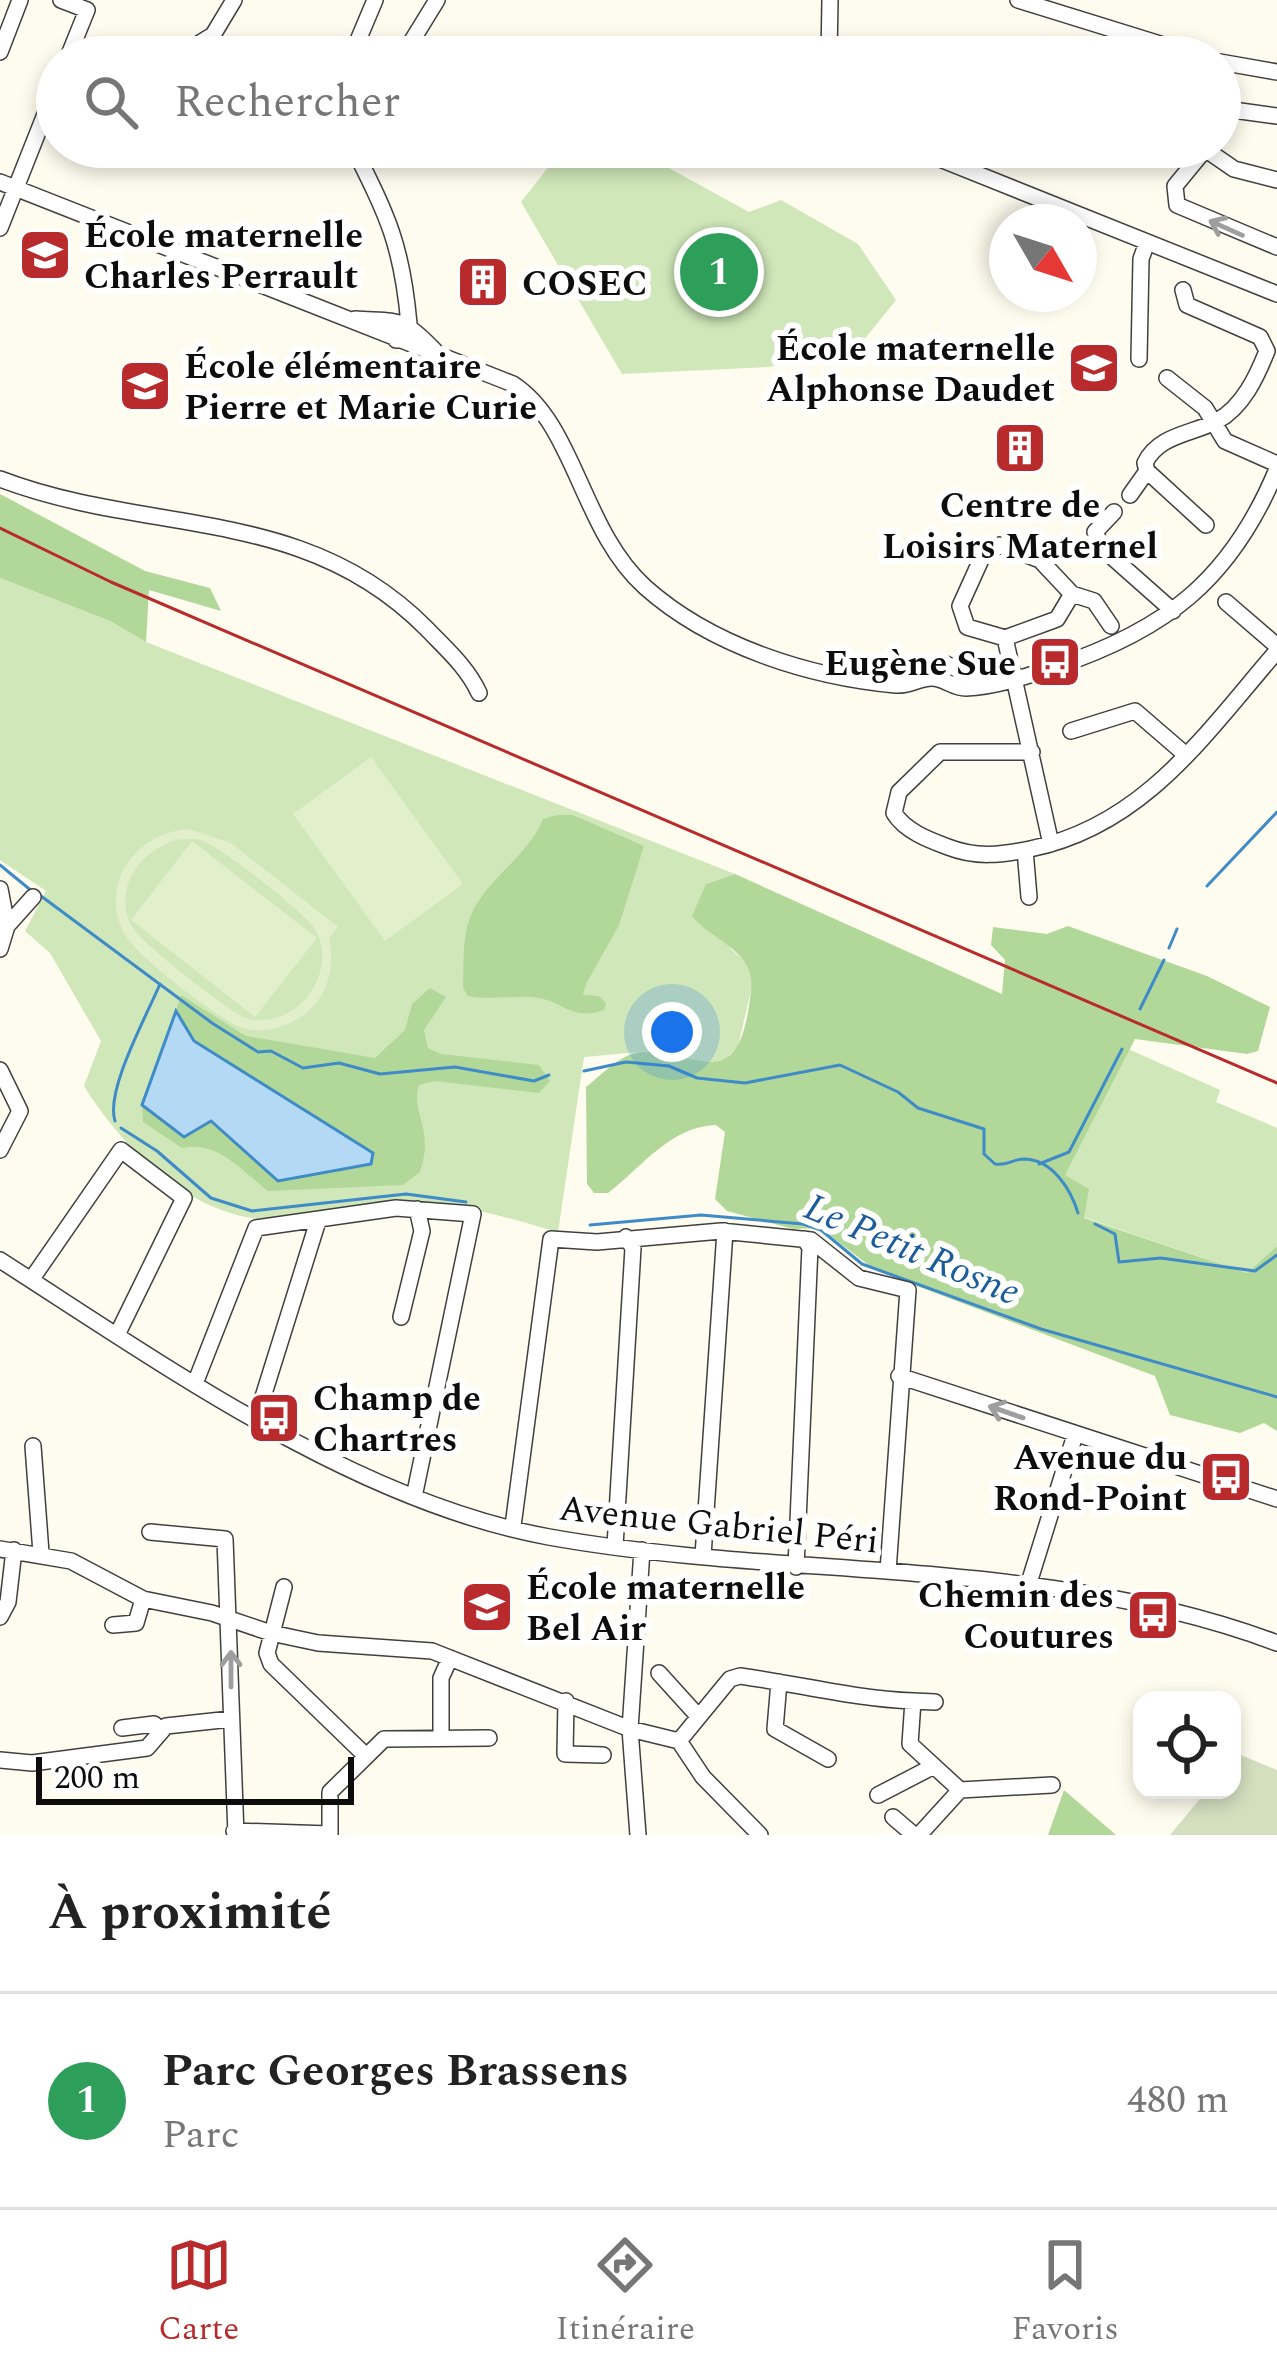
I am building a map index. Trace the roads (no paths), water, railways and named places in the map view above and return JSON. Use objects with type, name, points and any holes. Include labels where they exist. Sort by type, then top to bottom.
[{"type":"street","points":[[0,52],[20,0]]},
{"type":"street","points":[[62,0],[87,10],[76,36]]},
{"type":"street","points":[[212,36],[234,0]]},
{"type":"street","points":[[360,36],[375,0]]},
{"type":"street","points":[[415,36],[436,0]]},
{"type":"street","points":[[829,36],[830,0]]},
{"type":"street","points":[[1018,0],[1134,36]]},
{"type":"street","points":[[1241,66],[1277,72]]},
{"type":"street","points":[[1241,111],[1277,116]]},
{"type":"street","points":[[0,228],[7,185],[36,126]]},
{"type":"street","points":[[364,168],[390,218],[405,279],[396,340]]},
{"type":"street","points":[[962,168],[1277,293]]},
{"type":"street","points":[[1190,168],[1175,186],[1177,205],[1277,247]]},
{"type":"street","points":[[1233,168],[1277,180]]},
{"type":"street","points":[[7,185],[505,379],[532,398],[552,425],[603,538],[664,603],[767,655],[821,672],[894,685],[941,662],[972,679],[994,682],[1120,646],[1172,611],[1234,547],[1277,466],[1225,440],[1217,421],[1167,378]]},
{"type":"street","points":[[1139,359],[1141,259],[1147,242]]},
{"type":"street","points":[[1130,495],[1158,443],[1217,421],[1256,381],[1267,351],[1260,337],[1185,297]]},
{"type":"street","points":[[347,319],[401,321],[434,351]]},
{"type":"street","points":[[1147,471],[1206,524]]},
{"type":"street","points":[[1,480],[48,494],[260,534],[321,554],[405,607],[469,672],[479,693]]},
{"type":"street","points":[[1114,512],[1089,531],[1172,611]]},
{"type":"street","points":[[1072,594],[1058,620],[1005,638],[974,632],[960,614],[966,587],[991,547],[1024,550],[1054,570],[1072,594],[1094,601],[1111,626]]},
{"type":"street","points":[[1032,752],[940,752],[914,773],[895,805],[904,825],[951,849],[975,855],[1052,844],[1134,806],[1186,755],[1277,648],[1226,602]]},
{"type":"street","points":[[1005,638],[1052,844]]},
{"type":"street","points":[[1071,731],[1136,711],[1186,755]]},
{"type":"street","points":[[1025,850],[1029,897]]},
{"type":"street","points":[[0,889],[8,926]]},
{"type":"street","points":[[0,950],[8,926],[33,897]]},
{"type":"street","points":[[0,1070],[20,1111],[0,1150]]},
{"type":"street","points":[[31,1280],[121,1150],[184,1198],[117,1335]]},
{"type":"street","points":[[401,1317],[422,1232],[417,1209]]},
{"type":"street","points":[[196,1381],[256,1228],[417,1209],[473,1214],[414,1497]]},
{"type":"street","points":[[256,1416],[318,1221]]},
{"type":"street","points":[[703,1556],[720,1236],[725,1232]]},
{"type":"street","points":[[513,1526],[551,1239],[725,1232],[804,1239],[859,1278],[908,1290],[888,1571]]},
{"type":"street","points":[[614,1546],[633,1248],[626,1237]]},
{"type":"street","points":[[796,1568],[810,1247],[804,1239]]},
{"type":"street","name":"Avenue Gabriel Péri","points":[[0,1260],[117,1335],[367,1481],[414,1497],[513,1526],[614,1546],[796,1568],[888,1571],[1028,1586],[1212,1622],[1277,1643]]},
{"type":"street","points":[[899,1376],[1277,1499]]},
{"type":"street","points":[[1028,1586],[1075,1436]]},
{"type":"street","points":[[33,1446],[41,1553]]},
{"type":"street","points":[[150,1532],[225,1539],[235,1833],[330,1834],[330,1792],[385,1739],[488,1738]]},
{"type":"street","points":[[0,1617],[8,1602],[7,1550],[71,1561],[143,1599],[272,1633],[318,1643],[432,1651],[630,1729],[679,1741],[703,1778],[760,1835]]},
{"type":"street","points":[[638,1835],[630,1729],[642,1550]]},
{"type":"street","points":[[284,1587],[267,1653],[271,1664],[366,1756]]},
{"type":"street","points":[[113,1625],[136,1623],[143,1599]]},
{"type":"street","points":[[442,1737],[441,1678],[450,1658]]},
{"type":"street","points":[[659,1673],[697,1715]]},
{"type":"street","points":[[679,1741],[730,1679],[833,1688],[868,1700],[934,1702]]},
{"type":"street","points":[[779,1682],[775,1729],[828,1759]]},
{"type":"street","points":[[566,1701],[559,1754],[603,1755]]},
{"type":"street","points":[[914,1701],[910,1744],[960,1790]]},
{"type":"street","points":[[0,1760],[32,1763],[146,1748],[160,1730],[231,1719]]},
{"type":"street","points":[[122,1729],[154,1724],[160,1730]]},
{"type":"street","points":[[878,1795],[934,1766]]},
{"type":"street","points":[[892,1817],[916,1835],[960,1790],[1052,1785]]},
{"type":"water","points":[[176,1011],[194,1041],[373,1153],[371,1164],[278,1181],[211,1121],[184,1137],[142,1105]]},
{"type":"waterway","points":[[1207,886],[1277,812]]},
{"type":"waterway","name":"Le Petit Rosne","points":[[0,865],[33,892]]},
{"type":"waterway","name":"Le Petit Rosne","points":[[41,896],[212,1023],[258,1052],[271,1051],[303,1068],[339,1063],[380,1074],[455,1067],[534,1081],[549,1075]]},
{"type":"waterway","points":[[1169,948],[1177,929]]},
{"type":"waterway","points":[[1140,1009],[1164,960]]},
{"type":"waterway","points":[[115,1121],[121,1073],[160,984]]},
{"type":"waterway","points":[[1039,1164],[1069,1152],[1122,1049]]},
{"type":"waterway","name":"Le Petit Rosne","points":[[584,1071],[626,1062],[745,1083],[840,1065],[898,1092],[918,1108],[984,1129],[984,1154],[995,1164],[1025,1159],[1044,1165],[1066,1186],[1078,1213]]},
{"type":"waterway","points":[[121,1128],[157,1151],[211,1198],[252,1211],[406,1194],[466,1202]]},
{"type":"waterway","name":"Le Petit Rosne","points":[[590,1225],[701,1215],[803,1224],[821,1230],[862,1264],[1041,1329],[1277,1397]]},
{"type":"waterway","name":"Le Petit Rosne","points":[[1095,1224],[1115,1234],[1119,1262],[1161,1258],[1255,1271],[1277,1255]]},
{"type":"railway","points":[[0,528],[111,582],[1277,1083]]},
{"type":"place","name":"École maternelle Charles Perrault","points":[[45,255]]},
{"type":"place","name":"Parc Georges Brassens","points":[[719,272]]},
{"type":"place","name":"COSEC","points":[[483,282]]},
{"type":"place","name":"École maternelle Alphonse Daudet","points":[[1094,368]]},
{"type":"place","name":"École élémentaire Pierre et Marie Curie","points":[[145,386]]},
{"type":"place","name":"Centre de Loisirs Maternel","points":[[1020,448]]},
{"type":"place","name":"Eugène Sue","points":[[1055,662]]},
{"type":"place","name":"Champ de Chartres","points":[[274,1418]]},
{"type":"place","name":"Avenue du Rond-Point","points":[[1226,1477]]},
{"type":"place","name":"École maternelle Bel Air","points":[[487,1607]]},
{"type":"place","name":"Chemin des Coutures","points":[[1153,1615]]}]
